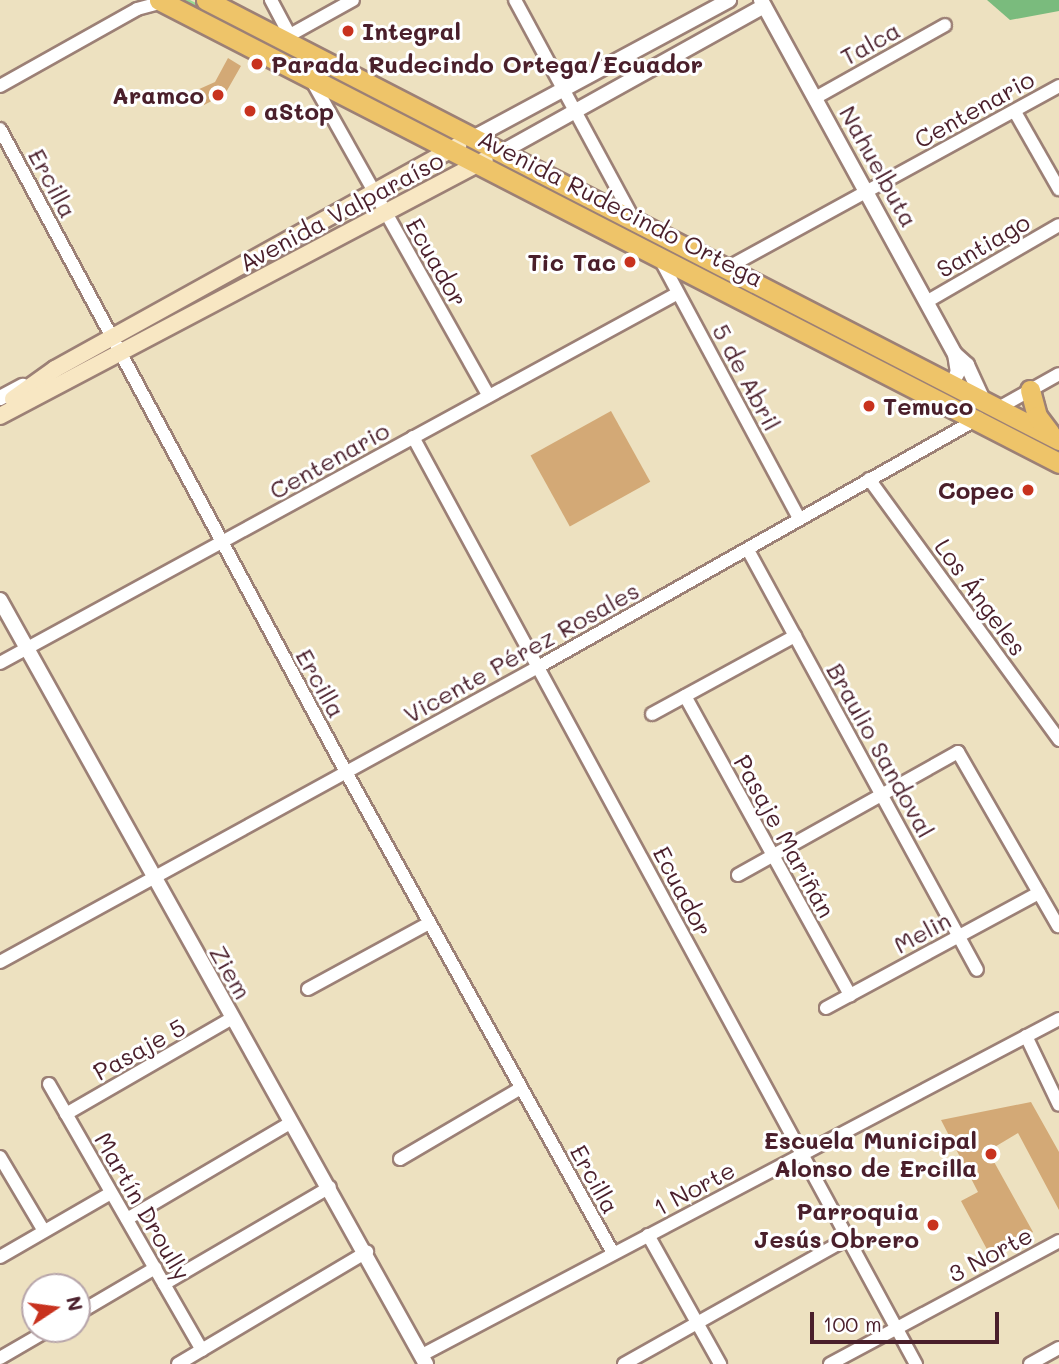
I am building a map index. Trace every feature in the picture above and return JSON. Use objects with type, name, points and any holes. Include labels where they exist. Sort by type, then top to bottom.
[{"type":"main road","name":"Avenida Rudecindo Ortega","points":[[206,0],[286,36],[500,153],[951,385],[1059,463]]},
{"type":"main road","name":"Avenida Rudecindo Ortega","points":[[161,1],[480,162],[658,256],[986,410],[1057,439]]},
{"type":"main road","name":"Avenida Valparaíso","points":[[0,416],[373,191],[473,138]]},
{"type":"main road","name":"Avenida Valparaíso","points":[[0,409],[55,369],[115,345],[386,213],[500,153]]},
{"type":"main road","points":[[1030,390],[1037,416],[1057,439]]},
{"type":"street","points":[[128,15],[130,0]]},
{"type":"street","points":[[271,0],[286,36],[353,0]]},
{"type":"street","points":[[515,0],[573,112],[636,223]]},
{"type":"street","name":"Avenida Valparaíso","points":[[473,138],[729,0]]},
{"type":"street","points":[[0,86],[128,15],[161,1]]},
{"type":"street","name":"Avenida Valparaíso","points":[[500,153],[767,2]]},
{"type":"street","name":"Nahuelbuta","points":[[767,2],[815,98],[955,354],[967,366],[986,410]]},
{"type":"street","name":"Talca","points":[[815,98],[945,25]]},
{"type":"street","name":"Ecuador","points":[[308,74],[489,396]]},
{"type":"street","name":"Centenario","points":[[725,269],[1059,86]]},
{"type":"street","points":[[1015,111],[1059,189]]},
{"type":"street","name":"Ercilla","points":[[0,129],[346,772],[613,1253]]},
{"type":"street","name":"Santiago","points":[[928,301],[1059,225]]},
{"type":"street","name":"5 de Abril","points":[[658,256],[799,519]]},
{"type":"street","name":"Centenario","points":[[0,663],[678,293]]},
{"type":"street","points":[[951,385],[958,372],[955,354]]},
{"type":"street","name":"Avenida Valparaíso","points":[[0,398],[55,369]]},
{"type":"street","name":"Vicente Pérez Rosales","points":[[0,962],[748,550],[986,410],[1059,374]]},
{"type":"street","name":"Ecuador","points":[[413,438],[916,1364]]},
{"type":"street","name":"Los Ángeles","points":[[869,480],[1059,740]]},
{"type":"street","name":"Braulio Sandoval","points":[[748,550],[977,970]]},
{"type":"street","name":"Ziem","points":[[0,600],[153,880],[367,1252],[424,1359]]},
{"type":"street","points":[[652,714],[795,636]]},
{"type":"street","name":"Pasaje Mariñán","points":[[685,696],[850,995]]},
{"type":"street","points":[[738,875],[958,752],[1058,926]]},
{"type":"street","name":"Melin","points":[[825,1008],[1039,893]]},
{"type":"street","points":[[308,989],[429,923]]},
{"type":"street","name":"Pasaje 5","points":[[66,1114],[232,1018]]},
{"type":"street","name":"1 Norte","points":[[424,1359],[613,1253],[1059,1019]]},
{"type":"street","points":[[1026,1036],[1059,1105]]},
{"type":"street","name":"Martín Droully","points":[[49,1084],[202,1350]]},
{"type":"street","points":[[400,1158],[521,1088]]},
{"type":"street","points":[[127,1219],[292,1122]]},
{"type":"street","points":[[0,1157],[44,1231]]},
{"type":"street","points":[[164,1284],[330,1187]]},
{"type":"street","points":[[0,1257],[111,1193]]},
{"type":"street","points":[[648,1235],[720,1364]]},
{"type":"street","points":[[624,1364],[848,1239]]},
{"type":"street","name":"3 Norte","points":[[830,1364],[1059,1241]]},
{"type":"street","points":[[178,1364],[367,1252]]},
{"type":"street","points":[[91,1306],[155,1268]]},
{"type":"street","points":[[0,1358],[26,1343]]},
{"type":"street","points":[[1030,1364],[1059,1349]]},
{"type":"green space","points":[[172,0],[190,0],[449,132],[443,136]]},
{"type":"green space","points":[[987,0],[1059,0],[1059,11],[1010,20]]},
{"type":"green space","points":[[510,162],[867,351],[862,354],[658,248],[505,165]]},
{"type":"building","points":[[228,58],[241,66],[225,94],[204,105],[197,90],[215,82]]},
{"type":"building","points":[[611,411],[650,482],[570,526],[531,456]]},
{"type":"building","points":[[1031,1102],[1059,1152],[1059,1210],[1018,1133],[988,1151],[1033,1232],[990,1255],[961,1201],[978,1192],[941,1120]]},
{"type":"place","name":"Integral","points":[[348,31]]},
{"type":"place","name":"Parada Rudecindo Ortega/Ecuador","points":[[257,64]]},
{"type":"place","name":"Aramco","points":[[218,95]]},
{"type":"place","name":"aStop","points":[[250,111]]},
{"type":"place","name":"Tic Tac","points":[[630,262]]},
{"type":"place","name":"Temuco","points":[[869,406]]},
{"type":"place","name":"Copec","points":[[1028,490]]},
{"type":"place","name":"Escuela Municipal Alonso de Ercilla","points":[[991,1154]]},
{"type":"place","name":"Parroquia Jesús Obrero","points":[[933,1225]]}]
